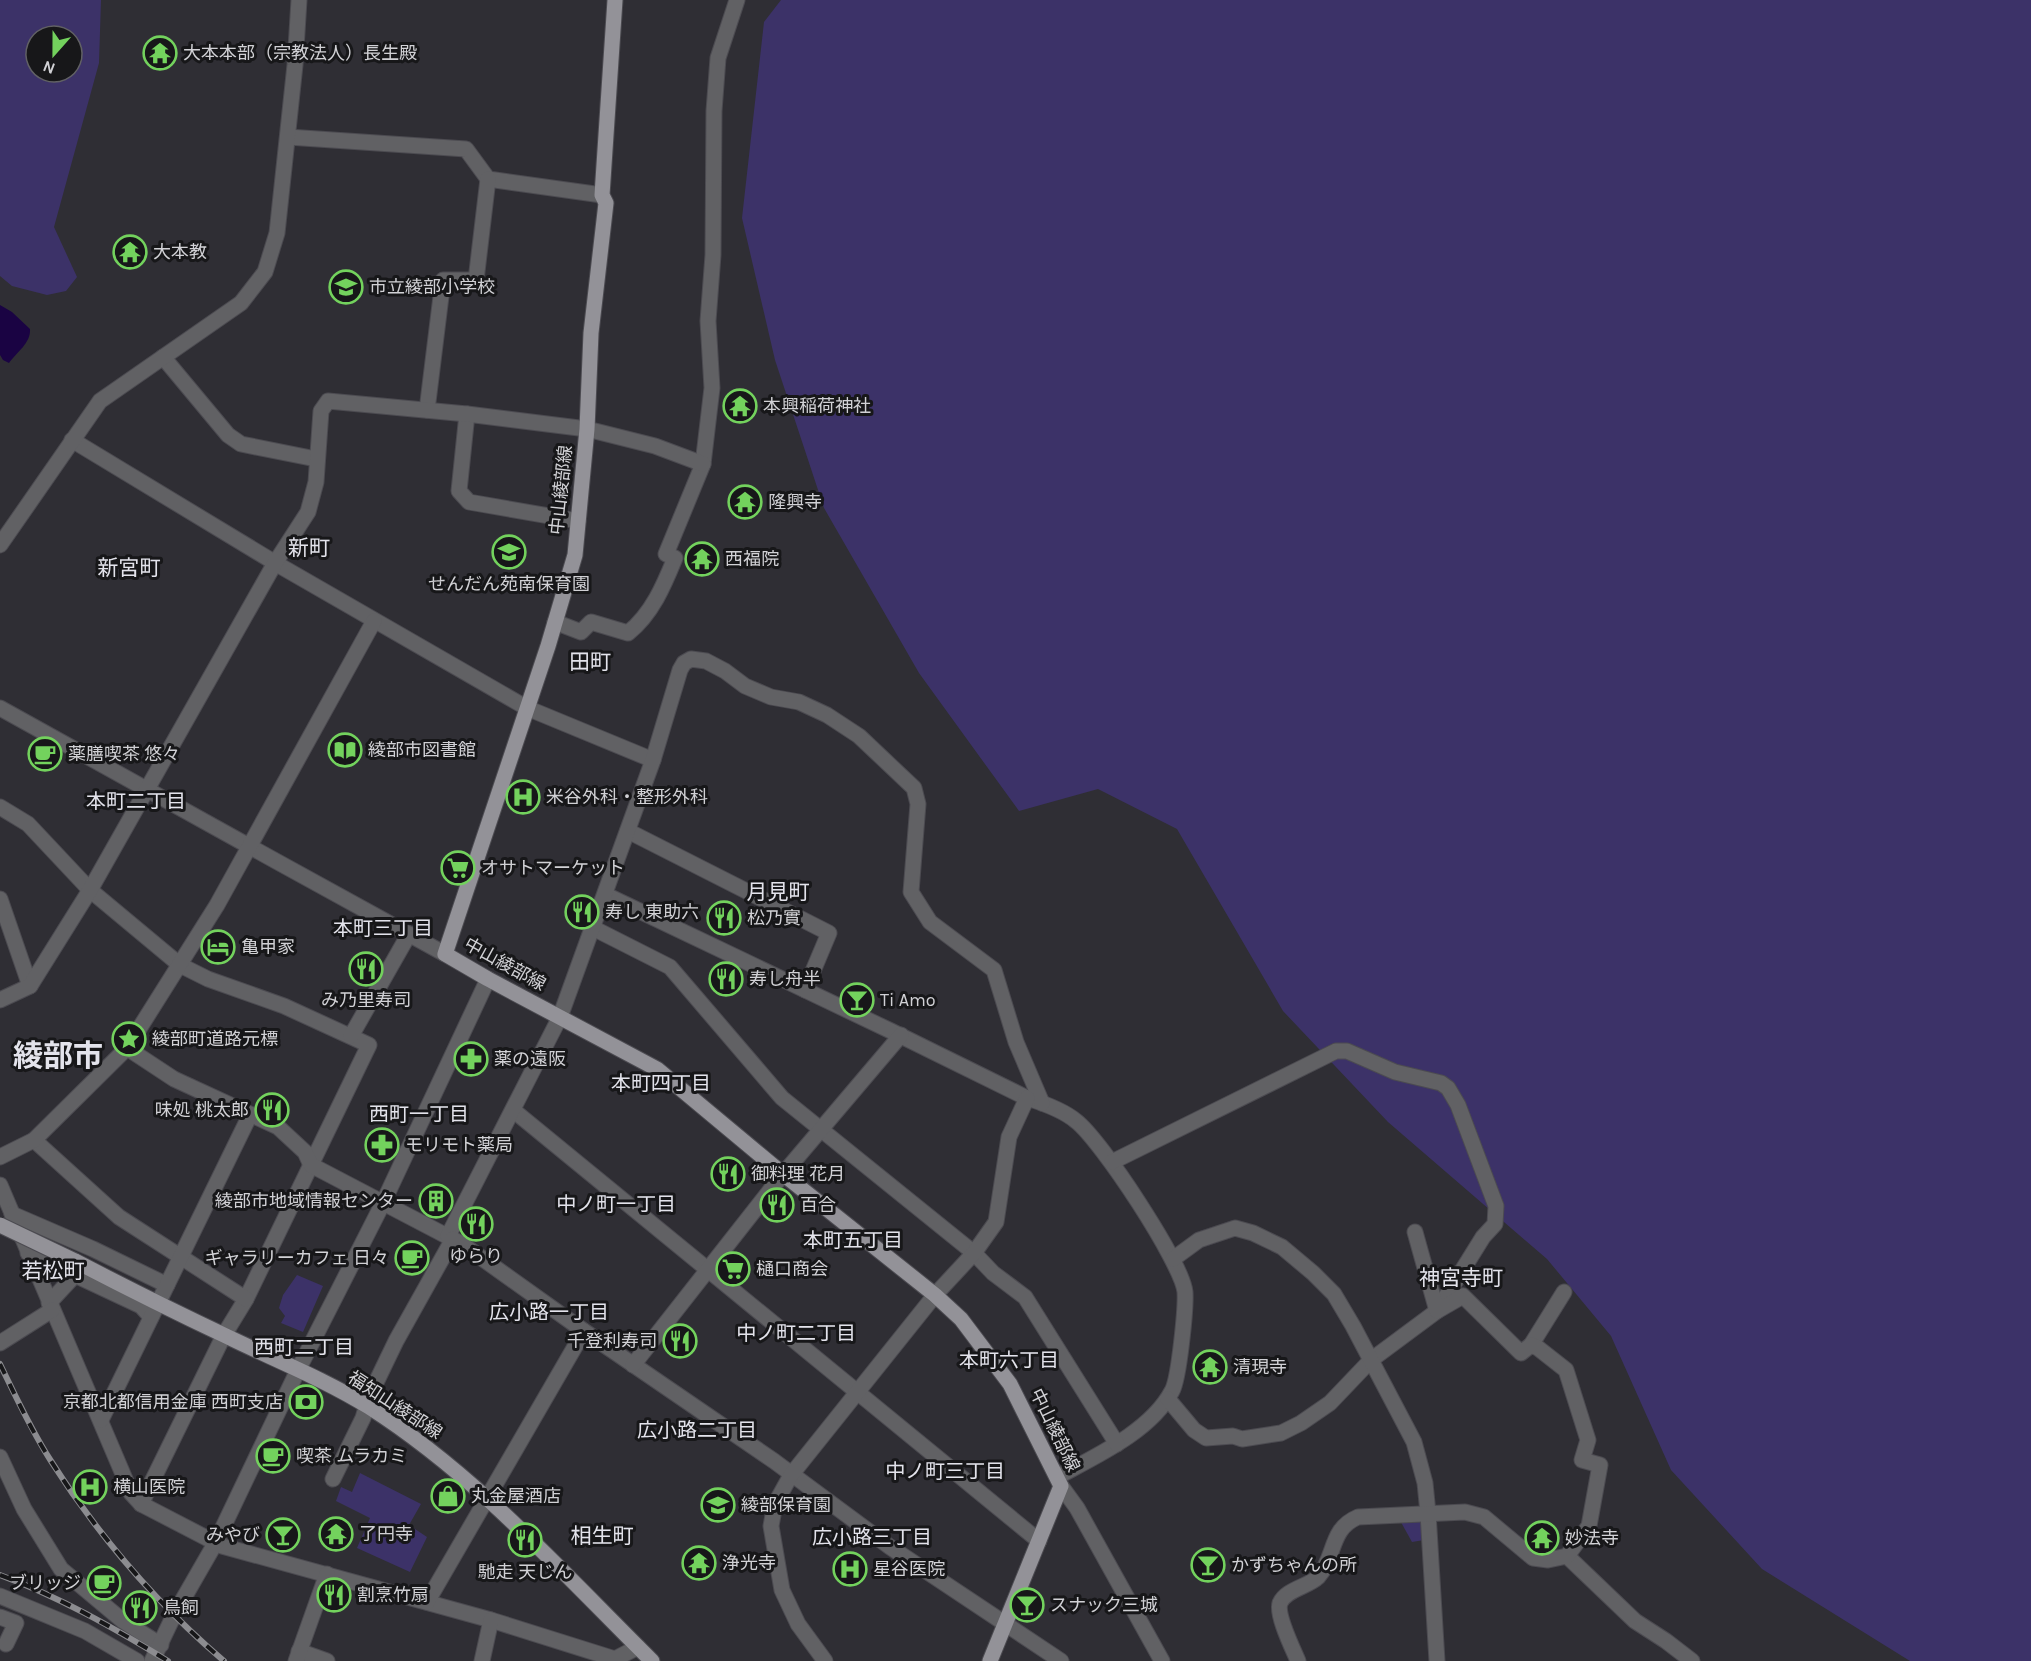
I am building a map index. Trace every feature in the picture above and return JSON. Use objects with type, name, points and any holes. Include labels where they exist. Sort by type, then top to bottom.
[{"type":"main road","name":"中山綾部線","points":[[615,0],[602,195],[606,202],[591,333],[587,429],[575,555],[445,954],[657,1069],[783,1174],[935,1295],[961,1319],[1010,1384],[1059,1481],[1039,1541],[990,1661]]},
{"type":"main road","name":"福知山綾部線","points":[[0,1225],[155,1310],[224,1335],[367,1406],[416,1439],[487,1498],[652,1661]]},
{"type":"street","points":[[0,545],[100,401],[241,303],[265,272],[277,233],[288,137],[299,0]]},
{"type":"street","points":[[555,622],[581,632],[591,622],[628,633],[641,623],[662,589],[675,558],[666,555],[703,464],[712,388],[708,321],[713,255],[714,101],[718,58],[737,0]]},
{"type":"street","points":[[288,137],[466,149],[488,180],[476,280],[443,280],[427,410]]},
{"type":"street","points":[[488,180],[602,195]]},
{"type":"street","points":[[163,357],[228,435],[241,444],[316,459]]},
{"type":"street","points":[[0,1000],[30,986],[90,890],[275,563],[308,512],[316,483],[321,411],[328,401],[467,414],[587,429],[655,446],[703,464]]},
{"type":"street","points":[[467,414],[459,491],[469,502],[578,520]]},
{"type":"street","points":[[72,440],[275,563],[527,708],[653,760]]},
{"type":"street","points":[[0,1157],[34,1140],[127,1048],[180,965],[374,621]]},
{"type":"street","points":[[333,1479],[363,1418],[370,1395],[396,1341],[560,1017],[653,760],[680,670],[684,663],[691,659],[706,661],[725,671],[745,686],[771,697],[799,702],[827,715],[860,736],[914,788],[918,804],[911,892],[930,922],[994,970],[1016,1042],[1042,1103]]},
{"type":"street","points":[[0,708],[445,954]]},
{"type":"street","points":[[0,807],[28,824],[90,890],[180,965],[208,979],[284,1006],[369,1045],[246,1299],[224,1335],[141,1504]]},
{"type":"street","points":[[628,831],[829,933],[805,990]]},
{"type":"street","points":[[606,895],[901,1035],[1027,1098],[1042,1103],[1076,1121],[1112,1162],[1173,1259],[1185,1291],[1180,1357],[1174,1388],[1159,1413],[1117,1444],[1059,1481],[1077,1508],[1162,1661]]},
{"type":"street","points":[[0,898],[30,986]]},
{"type":"street","points":[[593,928],[670,967],[782,1098],[974,1252],[993,1273],[1025,1297],[1117,1444]]},
{"type":"street","points":[[351,1036],[410,934]]},
{"type":"street","points":[[152,1661],[174,1615],[216,1542],[298,1370],[383,1203],[488,979]]},
{"type":"street","points":[[633,1365],[783,1174],[901,1035]]},
{"type":"street","points":[[127,1048],[174,1079],[278,1128],[305,1152],[311,1164],[450,1237],[791,1474],[890,1547],[1006,1622],[1061,1661]]},
{"type":"street","points":[[1112,1162],[1336,1051],[1347,1051],[1395,1072],[1441,1083],[1454,1095],[1496,1206],[1495,1224],[1483,1237],[1437,1311]]},
{"type":"street","points":[[825,1661],[798,1624],[782,1590],[771,1526],[775,1504],[791,1474],[935,1295],[974,1252],[996,1222],[1009,1137],[1027,1098]]},
{"type":"street","points":[[513,1110],[1039,1541]]},
{"type":"street","points":[[101,1420],[250,1115]]},
{"type":"street","points":[[34,1140],[119,1217],[246,1299]]},
{"type":"street","points":[[0,1185],[131,1493],[141,1504],[222,1546],[491,1620],[615,1659],[638,1647]]},
{"type":"street","points":[[12,1214],[93,1249],[167,1285]]},
{"type":"street","points":[[1173,1259],[1199,1240],[1235,1228],[1253,1233],[1282,1247],[1334,1294],[1414,1442],[1425,1483],[1437,1661]]},
{"type":"street","points":[[1415,1232],[1437,1311]]},
{"type":"street","points":[[0,1343],[51,1306],[75,1268],[28,1253]]},
{"type":"street","points":[[1168,1399],[1194,1430],[1206,1438],[1223,1436],[1242,1439],[1281,1433],[1301,1423],[1330,1403],[1371,1360],[1437,1311],[1463,1296],[1521,1353],[1531,1346],[1564,1292]]},
{"type":"street","points":[[427,1602],[584,1331]]},
{"type":"street","points":[[1298,1661],[1280,1613],[1280,1603],[1288,1594],[1316,1579],[1323,1570],[1336,1537],[1347,1521],[1358,1516],[1465,1512],[1484,1516],[1533,1558],[1548,1560],[1567,1556],[1589,1526],[1600,1465],[1582,1460],[1588,1440],[1566,1370],[1538,1348],[1531,1346]]},
{"type":"street","points":[[0,1457],[24,1509],[61,1569],[123,1621],[161,1645]]},
{"type":"street","points":[[1567,1556],[1635,1621],[1692,1661]]},
{"type":"street","points":[[327,1574],[297,1656],[327,1661]]},
{"type":"street","points":[[0,1596],[85,1631],[137,1661]]},
{"type":"street","points":[[0,1617],[16,1623],[6,1644]]},
{"type":"street","points":[[482,1661],[491,1620]]},
{"type":"shaded area","points":[[0,0],[101,0],[99,63],[54,227],[77,277],[66,291],[47,295],[12,286],[0,276]]},
{"type":"shaded area","points":[[781,0],[2031,0],[2031,1661],[1910,1661],[1762,1569],[1671,1470],[1611,1336],[1547,1259],[1388,1122],[1283,1011],[1177,829],[1098,789],[1019,811],[919,673],[824,508],[775,360],[742,218],[764,22]]},
{"type":"shaded area","points":[[0,305],[12,312],[30,329],[26,343],[9,363],[0,355]]},
{"type":"shaded area","points":[[297,1275],[323,1286],[303,1332],[281,1323],[285,1316],[279,1308],[283,1295]]},
{"type":"shaded area","points":[[360,1473],[421,1504],[409,1525],[427,1537],[410,1572],[357,1548],[370,1518],[336,1501],[341,1487],[352,1492]]},
{"type":"shaded area","points":[[1428,1513],[1430,1539],[1412,1542],[1397,1515]]},
{"type":"railway","points":[[0,1364],[44,1449],[88,1515],[152,1592],[224,1661]]},
{"type":"railway","points":[[0,1575],[86,1614],[168,1661]]},
{"type":"place","name":"大本本部（宗教法人）長生殿","points":[[160,53]]},
{"type":"place","name":"大本教","points":[[130,252]]},
{"type":"place","name":"市立綾部小学校","points":[[346,287]]},
{"type":"place","name":"本興稲荷神社","points":[[740,406]]},
{"type":"place","name":"隆興寺","points":[[745,502]]},
{"type":"place","name":"せんだん苑南保育園","points":[[509,552]]},
{"type":"place","name":"西福院","points":[[702,559]]},
{"type":"place","name":"綾部市図書館","points":[[345,750]]},
{"type":"place","name":"薬膳喫茶 悠々","points":[[45,754]]},
{"type":"place","name":"米谷外科・整形外科","points":[[523,797]]},
{"type":"place","name":"オサトマーケット","points":[[458,868]]},
{"type":"place","name":"寿し 東助六","points":[[582,912]]},
{"type":"place","name":"松乃實","points":[[724,918]]},
{"type":"place","name":"亀甲家","points":[[218,947]]},
{"type":"place","name":"み乃里寿司","points":[[366,969]]},
{"type":"place","name":"寿し舟半","points":[[726,979]]},
{"type":"place","name":"Ti Amo","points":[[857,1000]]},
{"type":"place","name":"綾部町道路元標","points":[[129,1039]]},
{"type":"place","name":"薬の遠阪","points":[[471,1059]]},
{"type":"place","name":"味処 桃太郎","points":[[272,1110]]},
{"type":"place","name":"モリモト薬局","points":[[382,1145]]},
{"type":"place","name":"御料理 花月","points":[[728,1174]]},
{"type":"place","name":"綾部市地域情報センター","points":[[436,1201]]},
{"type":"place","name":"百合","points":[[777,1205]]},
{"type":"place","name":"ゆらり","points":[[476,1224]]},
{"type":"place","name":"ギャラリーカフェ 日々","points":[[412,1258]]},
{"type":"place","name":"樋口商会","points":[[733,1269]]},
{"type":"place","name":"千登利寿司","points":[[680,1341]]},
{"type":"place","name":"清現寺","points":[[1210,1367]]},
{"type":"place","name":"京都北都信用金庫 西町支店","points":[[306,1402]]},
{"type":"place","name":"喫茶 ムラカミ","points":[[273,1456]]},
{"type":"place","name":"横山医院","points":[[90,1487]]},
{"type":"place","name":"丸金屋酒店","points":[[448,1496]]},
{"type":"place","name":"綾部保育園","points":[[718,1505]]},
{"type":"place","name":"了円寺","points":[[336,1534]]},
{"type":"place","name":"みやび","points":[[283,1535]]},
{"type":"place","name":"妙法寺","points":[[1542,1538]]},
{"type":"place","name":"馳走 天じん","points":[[525,1540]]},
{"type":"place","name":"浄光寺","points":[[699,1563]]},
{"type":"place","name":"かずちゃんの所","points":[[1208,1565]]},
{"type":"place","name":"星谷医院","points":[[850,1569]]},
{"type":"place","name":"ブリッジ","points":[[104,1583]]},
{"type":"place","name":"割烹竹扇","points":[[334,1595]]},
{"type":"place","name":"スナック三城","points":[[1027,1605]]},
{"type":"place","name":"鳥飼","points":[[140,1608]]},
{"type":"district","name":"新町","points":[[309,548]]},
{"type":"district","name":"新宮町","points":[[129,568]]},
{"type":"district","name":"田町","points":[[590,662]]},
{"type":"district","name":"本町二丁目","points":[[136,801]]},
{"type":"district","name":"月見町","points":[[778,892]]},
{"type":"district","name":"本町三丁目","points":[[383,928]]},
{"type":"district","name":"綾部市","points":[[58,1056]]},
{"type":"district","name":"本町四丁目","points":[[661,1083]]},
{"type":"district","name":"西町一丁目","points":[[419,1114]]},
{"type":"district","name":"中ノ町一丁目","points":[[616,1204]]},
{"type":"district","name":"本町五丁目","points":[[853,1240]]},
{"type":"district","name":"若松町","points":[[53,1271]]},
{"type":"district","name":"神宮寺町","points":[[1461,1278]]},
{"type":"district","name":"広小路一丁目","points":[[549,1312]]},
{"type":"district","name":"中ノ町二丁目","points":[[796,1333]]},
{"type":"district","name":"西町二丁目","points":[[304,1347]]},
{"type":"district","name":"本町六丁目","points":[[1009,1360]]},
{"type":"district","name":"広小路二丁目","points":[[697,1430]]},
{"type":"district","name":"中ノ町三丁目","points":[[945,1471]]},
{"type":"district","name":"相生町","points":[[602,1536]]},
{"type":"district","name":"広小路三丁目","points":[[872,1537]]}]
